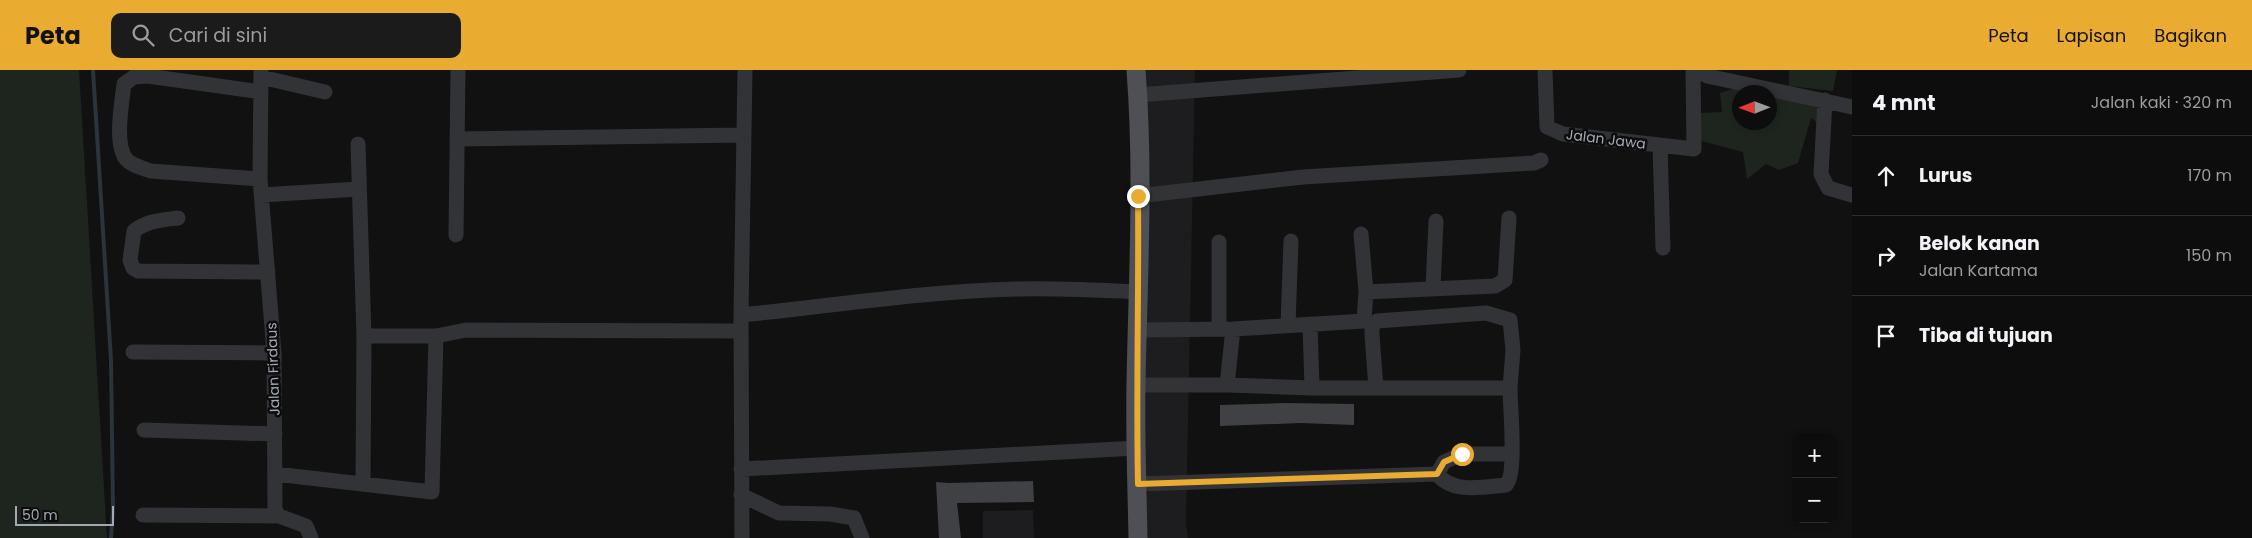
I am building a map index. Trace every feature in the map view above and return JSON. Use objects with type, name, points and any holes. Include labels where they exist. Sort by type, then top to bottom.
[{"type":"main road","points":[[1136,70],[1138,96],[1139,292],[1136,385],[1138,538]]},
{"type":"street","points":[[456,235],[458,70]]},
{"type":"street","points":[[742,538],[741,315],[745,70]]},
{"type":"street","points":[[1138,96],[1459,70]]},
{"type":"street","name":"Jalan Jawa","points":[[1545,70],[1547,127],[1553,131],[1563,134],[1694,149],[1694,70]]},
{"type":"street","points":[[1694,70],[1707,76],[1852,107]]},
{"type":"street","points":[[260,179],[151,170],[136,166],[126,159],[121,148],[120,120],[124,84],[134,77],[148,76],[261,80],[324,92]]},
{"type":"street","name":"Jalan Firdaus","points":[[261,80],[260,179],[274,353],[276,510],[279,516]]},
{"type":"street","points":[[1825,100],[1821,174],[1828,188],[1852,195]]},
{"type":"street","points":[[457,139],[744,135]]},
{"type":"street","points":[[358,144],[364,336],[363,484]]},
{"type":"street","points":[[1660,145],[1663,248]]},
{"type":"street","points":[[1138,196],[1303,177],[1534,163],[1540,160]]},
{"type":"street","points":[[261,195],[359,189]]},
{"type":"street","points":[[178,218],[149,223],[134,231],[130,260],[133,268],[138,271],[268,272]]},
{"type":"street","points":[[1366,292],[1495,286],[1502,283],[1505,280],[1509,218]]},
{"type":"street","points":[[1433,288],[1436,221]]},
{"type":"street","points":[[1137,330],[1226,329],[1364,321],[1366,292],[1361,234]]},
{"type":"street","points":[[1288,326],[1291,241]]},
{"type":"street","points":[[1219,242],[1226,329],[1227,385]]},
{"type":"street","points":[[741,315],[914,297],[1016,289],[1078,289],[1139,292]]},
{"type":"street","points":[[1138,484],[1437,474],[1450,486],[1478,488],[1506,485],[1511,476],[1512,454],[1510,388],[1512,325],[1510,320],[1498,314],[1486,313],[1377,321],[1372,328],[1376,388]]},
{"type":"street","points":[[1310,324],[1312,388]]},
{"type":"street","points":[[364,336],[436,336],[466,330],[741,331]]},
{"type":"street","points":[[275,474],[432,492],[436,336]]},
{"type":"street","points":[[133,352],[274,353]]},
{"type":"street","points":[[1136,385],[1227,385],[1312,388],[1510,388]]},
{"type":"street","points":[[144,430],[275,434]]},
{"type":"street","points":[[741,469],[1137,448]]},
{"type":"street","points":[[1437,474],[1444,462],[1462,454],[1512,454]]},
{"type":"street","points":[[742,495],[779,513],[830,514],[854,518],[862,538]]},
{"type":"street","points":[[143,515],[279,516],[306,526],[311,538]]},
{"type":"shaded area","points":[[0,70],[79,70],[107,538],[0,538]]},
{"type":"shaded area","points":[[1143,70],[1195,70],[1186,524],[1188,538],[1145,538]]},
{"type":"shaded area","points":[[1789,70],[1837,70],[1833,91],[1789,86]]},
{"type":"shaded area","points":[[1732,89],[1732,130],[1777,130],[1777,95],[1817,104],[1821,125],[1811,118],[1798,163],[1779,170],[1766,164],[1747,179],[1743,152],[1701,141],[1700,113],[1722,112],[1720,93]]},
{"type":"shaded area","points":[[1033,510],[1034,538],[983,538],[983,511]]},
{"type":"building","points":[[1284,403],[1354,404],[1354,425],[1301,423],[1220,426],[1220,405]]},
{"type":"building","points":[[1033,481],[1034,502],[957,503],[961,538],[939,538],[936,482]]},
{"type":"waterway","points":[[93,70],[111,360],[113,509],[111,538]]},
{"type":"route","points":[[1138,196],[1139,292],[1136,385],[1138,484],[1437,474],[1444,462],[1462,454]]}]
